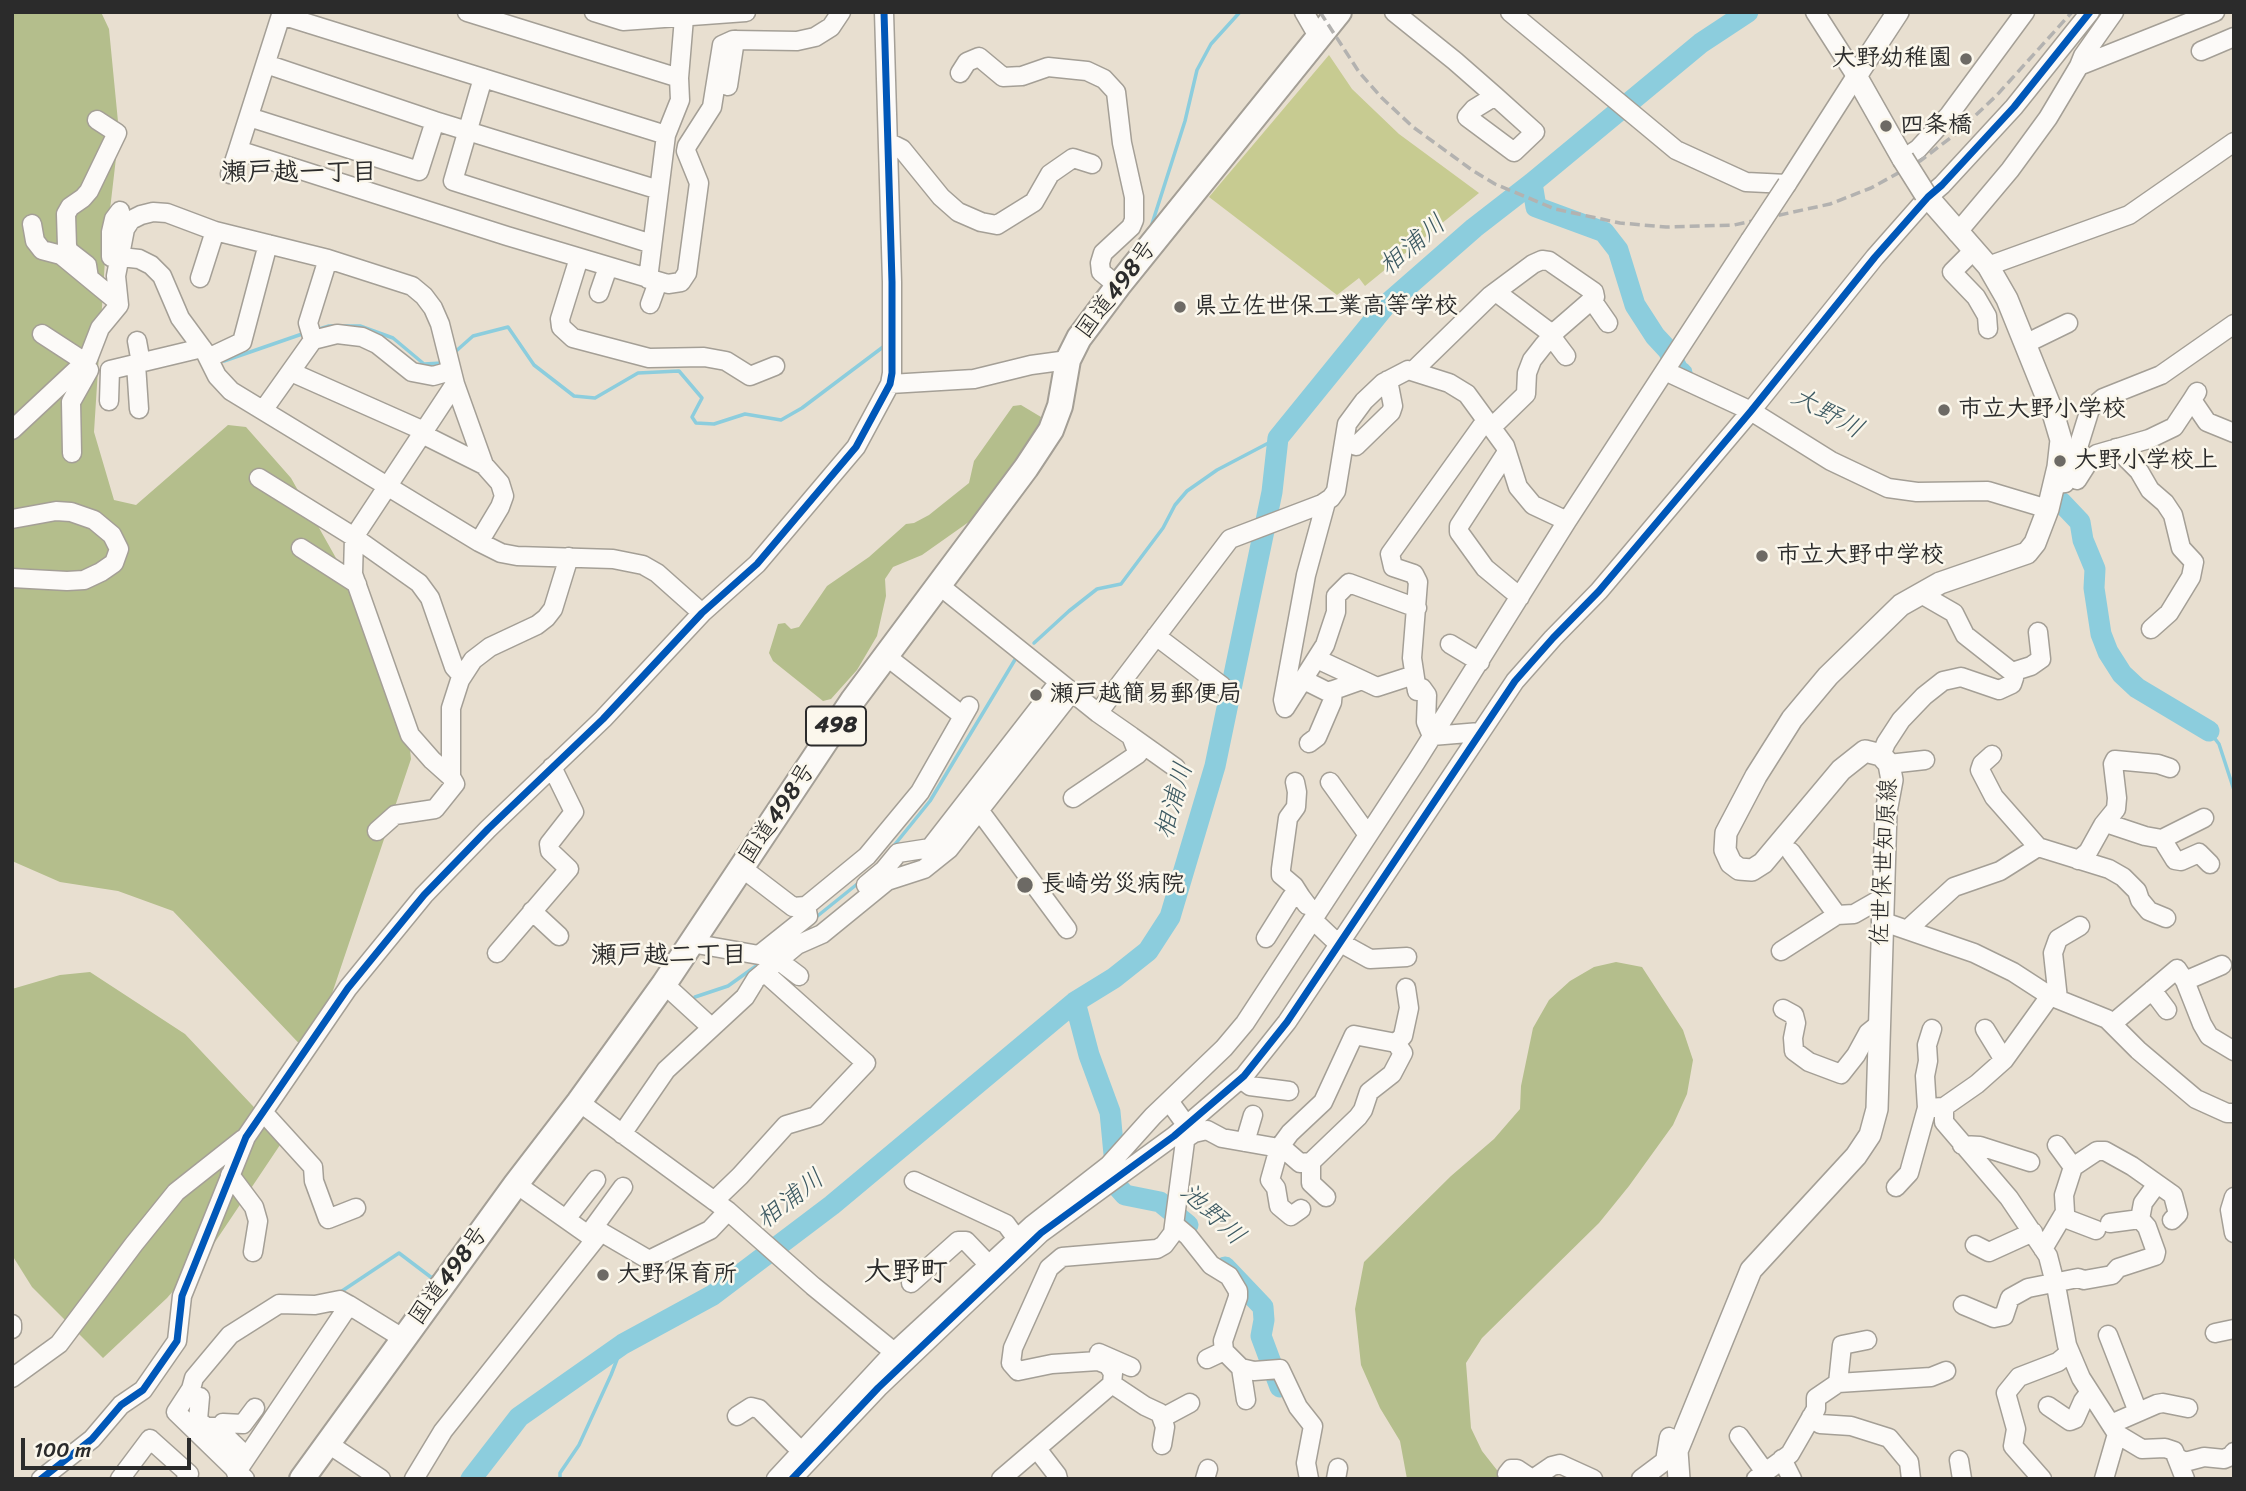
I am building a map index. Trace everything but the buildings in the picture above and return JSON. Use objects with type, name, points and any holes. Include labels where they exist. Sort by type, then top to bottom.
[{"type":"highway","name":"国道498号","points":[[302,1479],[664,984],[853,700],[1026,468],[1051,430],[1060,406],[1068,360],[1079,338],[1339,12]]},
{"type":"main road","points":[[1856,76],[1898,12]]},
{"type":"main road","name":"佐世保世知原線","points":[[1679,1479],[1672,1457],[1677,1451],[1751,1269],[1856,1156],[1870,1135],[1877,1109],[1882,898],[1886,813],[1892,780],[1885,759],[1865,751],[1841,770],[1763,863],[1752,870],[1739,869],[1731,863],[1725,850],[1726,833],[1756,776],[1792,719],[1828,676],[1901,605],[1940,583],[2027,554],[2035,543],[2059,483],[2061,440],[2053,413],[2007,299],[1981,258],[1926,195],[1856,76]]},
{"type":"street","points":[[467,12],[679,78]]},
{"type":"street","points":[[594,12],[623,21],[746,12]]},
{"type":"street","points":[[238,150],[608,267],[653,280],[681,282],[687,273],[699,183],[688,158],[687,146],[712,107],[722,45],[735,40],[797,41],[815,37],[831,27],[841,12]]},
{"type":"street","points":[[41,1479],[93,1439],[121,1405],[143,1390],[177,1341],[182,1296],[246,1137],[348,988],[407,915],[488,829],[603,719],[702,613],[757,564],[856,447],[890,384],[892,373],[884,12]]},
{"type":"street","points":[[1304,12],[1319,38]]},
{"type":"street","points":[[1394,12],[1496,96]]},
{"type":"street","points":[[1510,12],[1676,150],[1746,181],[1787,184]]},
{"type":"street","points":[[792,1479],[878,1388],[1041,1233],[1114,1173],[1124,1147],[1224,1048],[1245,1023],[1856,76],[1815,12]]},
{"type":"street","points":[[1903,159],[1918,149],[1949,115],[2025,12]]},
{"type":"street","points":[[776,1479],[894,1352],[1017,1239],[1114,1173],[1186,1132],[1241,1079],[1287,1022],[1515,681],[1599,591],[1751,411],[1926,195],[1942,185],[2014,107],[2090,12]]},
{"type":"street","points":[[1957,233],[2010,170],[2048,118],[2083,56],[2114,12]]},
{"type":"street","points":[[2079,66],[2215,12]]},
{"type":"street","points":[[230,174],[281,13],[666,135]]},
{"type":"street","points":[[650,304],[653,280],[652,244],[666,135],[680,100],[684,18]]},
{"type":"street","points":[[2201,51],[2234,37]]},
{"type":"street","points":[[728,86],[735,40]]},
{"type":"street","points":[[960,73],[967,62],[979,57],[1003,77],[1022,76],[1048,67],[1087,71],[1104,79],[1116,92],[1122,143],[1134,197],[1134,220],[1131,227],[1103,253],[1100,263],[1101,272],[1118,286]]},
{"type":"street","points":[[265,64],[435,121],[659,190]]},
{"type":"street","points":[[483,78],[453,181],[652,244]]},
{"type":"street","points":[[248,117],[419,171],[435,121]]},
{"type":"street","points":[[89,278],[87,265],[69,251],[67,246],[66,214],[89,191],[117,133],[97,120]]},
{"type":"street","points":[[888,142],[902,149],[941,197],[958,212],[981,222],[997,225],[1034,202],[1050,174],[1073,158],[1091,164]]},
{"type":"street","points":[[1988,329],[1987,316],[1976,297],[1952,272],[1981,258],[2129,215],[2234,142]]},
{"type":"street","points":[[73,205],[81,180]]},
{"type":"street","points":[[116,276],[111,268],[110,247],[114,219],[120,211]]},
{"type":"street","points":[[72,453],[71,402],[100,328],[119,305],[116,276],[125,229],[131,220],[153,212],[167,213],[215,230],[328,259],[412,286],[433,308],[440,324],[453,377],[484,465]]},
{"type":"street","points":[[32,224],[35,242],[42,250],[61,255],[118,302]]},
{"type":"street","points":[[200,278],[215,230]]},
{"type":"street","points":[[110,401],[110,370],[205,353],[242,342],[268,244]]},
{"type":"street","points":[[121,257],[139,259],[151,265],[162,276],[180,318],[205,353],[217,376],[232,391],[478,542],[501,553],[517,556],[613,559],[643,565],[657,573],[702,613]]},
{"type":"street","points":[[579,258],[560,319],[561,327],[573,338],[649,358],[704,357],[726,361],[750,376],[775,366]]},
{"type":"street","points":[[264,409],[291,372],[311,334],[328,259]]},
{"type":"street","points":[[1413,371],[1496,292],[1542,260],[1549,261],[1594,292],[1595,297],[1552,335],[1532,360],[1527,373],[1528,386],[1525,394],[1489,424],[1390,554],[1393,567],[1413,574],[1418,582],[1412,658],[1416,684]]},
{"type":"street","points":[[599,293],[608,267]]},
{"type":"street","points":[[1496,292],[1552,335],[1566,356]]},
{"type":"street","points":[[1592,300],[1608,323]]},
{"type":"street","points":[[2025,344],[2068,323]]},
{"type":"street","points":[[2059,483],[2076,459],[2090,410],[2103,398],[2161,375],[2234,324]]},
{"type":"street","points":[[41,334],[87,364]]},
{"type":"street","points":[[311,334],[362,337],[377,344],[412,372],[453,377]]},
{"type":"street","points":[[136,341],[139,409]]},
{"type":"street","points":[[890,384],[974,379],[1031,365],[1068,360]]},
{"type":"street","points":[[42,414],[87,364]]},
{"type":"street","points":[[12,430],[87,364]]},
{"type":"street","points":[[1098,713],[1230,539],[1324,503],[1336,491],[1347,424],[1364,401],[1388,380],[1408,370],[1449,383],[1467,394],[1505,446],[1518,487],[1533,505],[1567,521]]},
{"type":"street","points":[[1665,371],[1751,411],[1831,461],[1888,488],[1916,492],[1988,491],[2048,509]]},
{"type":"street","points":[[291,372],[423,433],[484,465],[500,483],[504,496],[478,542]]},
{"type":"street","points":[[377,831],[395,815],[435,809],[455,784],[410,735],[353,574],[354,537],[423,433],[453,377]]},
{"type":"street","points":[[1356,446],[1394,406],[1388,380]]},
{"type":"street","points":[[2059,483],[2073,484],[2091,458],[2148,439],[2174,427],[2194,396],[2207,422],[2234,433]]},
{"type":"street","points":[[2116,448],[2139,471],[2150,490],[2165,503],[2173,515],[2181,548],[2194,562],[2191,577],[2169,613],[2151,629]]},
{"type":"street","points":[[1507,452],[1459,526],[1460,532],[1485,568],[1520,597]]},
{"type":"street","points":[[259,478],[354,537],[419,583],[430,598],[454,667],[462,676]]},
{"type":"street","points":[[1324,503],[1306,575],[1283,700],[1285,708],[1325,645],[1336,612],[1328,603],[1349,583],[1417,608]]},
{"type":"street","points":[[12,519],[56,511],[71,512],[94,520],[112,535],[119,549],[114,563],[84,580],[67,582],[12,579]]},
{"type":"street","points":[[301,548],[357,584]]},
{"type":"street","points":[[451,777],[452,708],[462,676],[473,660],[490,647],[546,618],[553,609],[569,557]]},
{"type":"street","points":[[940,586],[1098,713],[1176,768]]},
{"type":"street","points":[[1921,594],[1954,614],[1965,635],[2012,672],[2014,678],[2011,684],[1999,690],[1961,677],[1943,681],[1924,696],[1901,720],[1885,743],[1885,759],[1925,760]]},
{"type":"street","points":[[2012,672],[2031,666],[2041,659],[2038,632]]},
{"type":"street","points":[[1156,636],[1222,686]]},
{"type":"street","points":[[1450,644],[1479,662]]},
{"type":"street","points":[[622,1134],[666,1070],[745,998],[756,979],[797,944],[920,792],[966,711],[886,656]]},
{"type":"street","points":[[1317,659],[1377,687],[1416,684],[1423,688],[1427,695],[1426,722],[1432,736]]},
{"type":"street","points":[[1304,680],[1328,692],[1362,680]]},
{"type":"street","points":[[814,920],[887,881],[924,869],[949,849],[1065,687]]},
{"type":"street","points":[[691,943],[759,955],[884,870],[898,853],[930,848],[1065,687]]},
{"type":"street","points":[[1309,743],[1317,737],[1332,702],[1333,690]]},
{"type":"street","points":[[1432,736],[1480,732]]},
{"type":"street","points":[[1073,798],[1138,754],[1131,736]]},
{"type":"street","points":[[1992,755],[1982,764],[1980,770],[1994,797],[2038,846],[2109,869],[2123,877],[2137,891],[2149,911],[2165,918]]},
{"type":"street","points":[[2078,860],[2088,852],[2116,808],[2115,760],[2120,758],[2170,768]]},
{"type":"street","points":[[498,953],[569,869],[550,851],[550,844],[574,812],[552,767]]},
{"type":"street","points":[[1295,782],[1296,807],[1288,817],[1281,875],[1294,886],[1314,918],[1340,943],[1370,959],[1407,957]]},
{"type":"street","points":[[1330,782],[1368,835]]},
{"type":"street","points":[[979,810],[1067,929]]},
{"type":"street","points":[[2103,825],[2109,824],[2162,839],[2204,818]]},
{"type":"street","points":[[2162,839],[2175,860],[2181,861],[2199,853],[2210,864]]},
{"type":"street","points":[[1906,930],[1954,887],[2000,871],[2038,846]]},
{"type":"street","points":[[1791,852],[1837,915]]},
{"type":"street","points":[[742,869],[814,920]]},
{"type":"street","points":[[1266,938],[1292,898],[1301,897]]},
{"type":"street","points":[[1781,951],[1837,915],[1854,914],[1882,898]]},
{"type":"street","points":[[532,911],[559,936]]},
{"type":"street","points":[[1881,922],[1974,953],[2013,972],[2054,998],[2107,1018],[2138,1050],[2196,1099],[2227,1113],[2234,1113]]},
{"type":"street","points":[[1896,1188],[1909,1173],[1936,1108],[1977,1084],[2004,1060],[2054,998],[2053,953],[2058,939],[2080,926]]},
{"type":"street","points":[[778,960],[799,976]]},
{"type":"street","points":[[2185,981],[2222,964]]},
{"type":"street","points":[[2112,1024],[2177,969],[2209,1036],[2234,1051]]},
{"type":"street","points":[[591,1237],[601,1232],[649,1260],[710,1230],[728,1211],[740,1176],[786,1125],[816,1116],[866,1063],[764,972]]},
{"type":"street","points":[[664,984],[711,1027]]},
{"type":"street","points":[[1396,1043],[1403,1036],[1409,1008],[1406,988]]},
{"type":"street","points":[[2152,990],[2167,1010]]},
{"type":"street","points":[[1783,1009],[1794,1014],[1794,1051],[1809,1062],[1841,1074],[1868,1033],[1878,1025]]},
{"type":"street","points":[[1794,1051],[1805,1017]]},
{"type":"street","points":[[1932,1029],[1927,1045],[1925,1076],[1936,1108],[1962,1145],[2009,1198],[2048,1256],[2070,1352],[2081,1378],[2114,1429],[2142,1448],[2165,1448],[2174,1451],[2185,1479]]},
{"type":"street","points":[[1985,1029],[2004,1060]]},
{"type":"street","points":[[1186,1132],[1207,1130],[1217,1137],[1279,1148],[1285,1150],[1300,1163],[1311,1161],[1358,1117],[1369,1092],[1392,1074],[1403,1053],[1396,1043],[1354,1035],[1323,1102],[1290,1133],[1279,1148],[1270,1180],[1276,1188],[1279,1206],[1292,1216],[1301,1209]]},
{"type":"street","points":[[1241,1079],[1250,1086],[1289,1091]]},
{"type":"street","points":[[1001,1479],[1112,1384],[1113,1373],[1108,1365],[1098,1361],[1018,1371],[1010,1363],[1013,1348],[1049,1268],[1062,1257],[1157,1250],[1173,1233],[1186,1132],[1169,1101]]},
{"type":"street","points":[[579,1102],[728,1211],[813,1286],[894,1352]]},
{"type":"street","points":[[263,1112],[313,1167],[314,1181],[328,1219],[356,1208]]},
{"type":"street","points":[[1245,1142],[1253,1115]]},
{"type":"street","points":[[12,1378],[59,1344],[176,1192],[246,1137]]},
{"type":"street","points":[[1962,1145],[1980,1146],[2030,1162]]},
{"type":"street","points":[[2057,1145],[2073,1167]]},
{"type":"street","points":[[2043,1249],[2065,1212],[2064,1195],[2073,1167],[2097,1151],[2105,1151],[2173,1195],[2178,1214],[2172,1220]]},
{"type":"street","points":[[1311,1161],[1311,1183],[1326,1197]]},
{"type":"street","points":[[230,1175],[254,1207],[258,1221],[253,1252]]},
{"type":"street","points":[[566,1219],[596,1180]]},
{"type":"street","points":[[914,1181],[1006,1224],[1017,1239]]},
{"type":"street","points":[[516,1184],[591,1237]]},
{"type":"street","points":[[2140,1219],[2143,1203],[2157,1184]]},
{"type":"street","points":[[414,1479],[443,1431],[591,1237],[624,1187]]},
{"type":"street","points":[[2234,1197],[2230,1210],[2234,1233]]},
{"type":"street","points":[[2062,1217],[2103,1226],[2140,1219]]},
{"type":"street","points":[[1176,1218],[1211,1265],[1229,1276],[1238,1291],[1223,1341],[1224,1351],[1241,1368],[1254,1371],[1280,1370],[1298,1406],[1309,1418],[1313,1426],[1306,1463],[1309,1479]]},
{"type":"street","points":[[1963,1304],[1994,1318],[2004,1316],[2010,1298],[2028,1288],[2055,1281],[2112,1275],[2118,1268],[2155,1256],[2147,1227],[2140,1219]]},
{"type":"street","points":[[1975,1245],[1989,1252],[2033,1232]]},
{"type":"street","points":[[911,1283],[958,1241],[966,1241],[989,1265]]},
{"type":"street","points":[[349,1305],[246,1456],[239,1476],[176,1412],[191,1389],[194,1378],[230,1335],[279,1304],[315,1305],[340,1300],[349,1305],[404,1339]]},
{"type":"street","points":[[12,1324],[12,1329]]},
{"type":"street","points":[[2215,1333],[2234,1329]]},
{"type":"street","points":[[2108,1335],[2138,1412]]},
{"type":"street","points":[[1838,1383],[1842,1345],[1867,1340]]},
{"type":"street","points":[[1207,1359],[1224,1351]]},
{"type":"street","points":[[2042,1479],[2013,1446],[2016,1429],[2006,1393],[2019,1377],[2058,1362],[2070,1352]]},
{"type":"street","points":[[1067,1363],[1067,1357],[1103,1353],[1131,1367]]},
{"type":"street","points":[[1241,1368],[1246,1400]]},
{"type":"street","points":[[1739,1436],[1761,1475],[1790,1454],[1816,1409],[1816,1398],[1838,1383],[1935,1372]]},
{"type":"street","points":[[1112,1384],[1160,1413],[1165,1427],[1162,1445]]},
{"type":"street","points":[[2048,1406],[2070,1421],[2075,1419],[2090,1392]]},
{"type":"street","points":[[200,1397],[198,1420],[206,1427],[216,1427],[246,1456]]},
{"type":"street","points":[[1162,1418],[1190,1403]]},
{"type":"street","points":[[2105,1479],[2114,1429],[2138,1412],[2164,1403],[2188,1408]]},
{"type":"street","points":[[737,1416],[751,1407],[758,1409],[801,1451]]},
{"type":"street","points":[[220,1431],[223,1423],[243,1424],[255,1408]]},
{"type":"street","points":[[1811,1417],[1820,1424],[1851,1426],[1889,1438],[1909,1462],[1911,1479]]},
{"type":"street","points":[[1641,1479],[1672,1457],[1669,1437]]},
{"type":"street","points":[[120,1479],[150,1439],[189,1474],[186,1479]]},
{"type":"street","points":[[327,1443],[381,1479]]},
{"type":"street","points":[[1037,1448],[1058,1479]]},
{"type":"street","points":[[2178,1458],[2185,1462],[2204,1457],[2224,1459],[2234,1452]]},
{"type":"street","points":[[1782,1460],[1791,1479]]},
{"type":"street","points":[[1959,1460],[1962,1479]]},
{"type":"street","points":[[1507,1474],[1511,1469],[1517,1469],[1533,1479],[1552,1466],[1560,1464],[1593,1479]]},
{"type":"green space","points":[[12,12],[101,12],[109,29],[119,132],[106,244],[94,432],[114,500],[136,505],[228,425],[246,427],[291,478],[350,583],[406,711],[411,759],[311,1056],[173,911],[118,891],[60,882],[12,861]]},
{"type":"green space","points":[[1329,55],[1352,89],[1399,134],[1479,193],[1365,286],[1359,278],[1337,295],[1209,197]]},
{"type":"green space","points":[[1021,405],[1041,417],[1038,433],[990,507],[922,555],[893,567],[885,579],[886,596],[877,636],[857,670],[831,699],[823,701],[773,661],[769,653],[778,624],[785,623],[791,629],[799,627],[827,586],[869,557],[906,524],[929,515],[969,483],[974,461],[1013,406]]},
{"type":"green space","points":[[1616,962],[1642,967],[1683,1030],[1693,1060],[1687,1094],[1673,1125],[1599,1223],[1482,1338],[1466,1363],[1471,1428],[1482,1451],[1504,1479],[1407,1479],[1400,1441],[1380,1408],[1361,1365],[1355,1309],[1364,1262],[1451,1176],[1494,1139],[1520,1109],[1521,1086],[1533,1028],[1549,1000],[1570,981],[1594,967]]},
{"type":"green space","points":[[90,972],[185,1034],[284,1139],[213,1245],[167,1298],[103,1358],[32,1287],[12,1255],[12,989],[60,975]]},
{"type":"waterway","points":[[1151,227],[1185,121],[1197,70],[1211,44],[1240,12]]},
{"type":"waterway","name":"相浦川","points":[[471,1479],[519,1417],[623,1344],[713,1295],[832,1205],[1075,1002],[1114,978],[1148,951],[1170,917],[1215,766],[1272,492],[1278,438],[1386,305],[1474,228],[1701,43],[1748,12]]},
{"type":"waterway","name":"大野川","points":[[1532,183],[1536,207],[1604,232],[1618,250],[1635,305],[1682,373]]},
{"type":"waterway","points":[[316,330],[329,326],[360,326],[393,338],[424,364],[442,363]]},
{"type":"waterway","points":[[455,352],[473,336],[508,327],[534,365],[574,396],[595,398],[638,373],[679,371],[702,398],[692,417],[696,423],[714,424],[745,414],[781,420],[802,408],[883,347]]},
{"type":"waterway","points":[[224,361],[305,333]]},
{"type":"waterway","points":[[1034,643],[1097,589],[1121,584],[1187,491],[1217,470],[1278,438]]},
{"type":"waterway","name":"大野川","points":[[2061,502],[2080,522],[2083,540],[2095,569],[2094,588],[2101,634],[2108,652],[2122,674],[2137,688],[2209,731]]},
{"type":"waterway","points":[[892,848],[930,801],[1016,658]]},
{"type":"waterway","points":[[2209,731],[2219,744],[2234,790]]},
{"type":"waterway","points":[[815,918],[861,881]]},
{"type":"waterway","points":[[695,997],[728,986],[763,961]]},
{"type":"waterway","name":"池野川","points":[[1075,1002],[1089,1055],[1110,1112],[1117,1186],[1125,1195],[1160,1202],[1188,1225]]},
{"type":"waterway","points":[[339,1293],[399,1253],[432,1278],[434,1276]]},
{"type":"waterway","name":"池野川","points":[[1225,1267],[1263,1307],[1261,1336],[1280,1387]]},
{"type":"waterway","points":[[560,1479],[560,1473],[579,1445],[623,1344]]},
{"type":"railway","points":[[1320,12],[1359,72],[1382,98],[1413,127],[1472,170],[1495,184],[1555,209],[1620,223],[1666,227],[1734,225],[1830,204],[1871,188],[1920,161],[1957,133],[1997,95],[2072,12]]},
{"type":"cycle path","points":[[41,1479],[92,1439],[121,1405],[143,1390],[177,1341],[182,1296],[246,1137],[348,988],[424,895],[488,829],[603,719],[702,613],[757,564],[856,447],[890,384],[892,373],[884,12]]},
{"type":"cycle path","points":[[792,1479],[878,1388],[1041,1233],[1174,1136],[1244,1076],[1287,1022],[1515,681],[1599,591],[1751,411],[1875,257],[2014,107],[2090,12]]},
{"type":"place","name":"大野幼稚園","points":[[1966,59]]},
{"type":"place","name":"四条橋","points":[[1886,126]]},
{"type":"place","name":"県立佐世保工業高等学校","points":[[1180,307]]},
{"type":"place","name":"市立大野小学校","points":[[1944,410]]},
{"type":"place","name":"大野小学校上","points":[[2060,461]]},
{"type":"place","name":"市立大野中学校","points":[[1762,556]]},
{"type":"place","name":"瀬戸越簡易郵便局","points":[[1036,695]]},
{"type":"place","name":"長崎労災病院","points":[[1025,885]]},
{"type":"place","name":"大野保育所","points":[[603,1275]]},
{"type":"district","name":"瀬戸越一丁目","points":[[299,173]]},
{"type":"district","name":"瀬戸越二丁目","points":[[669,956]]},
{"type":"district","name":"大野町","points":[[906,1273]]}]
